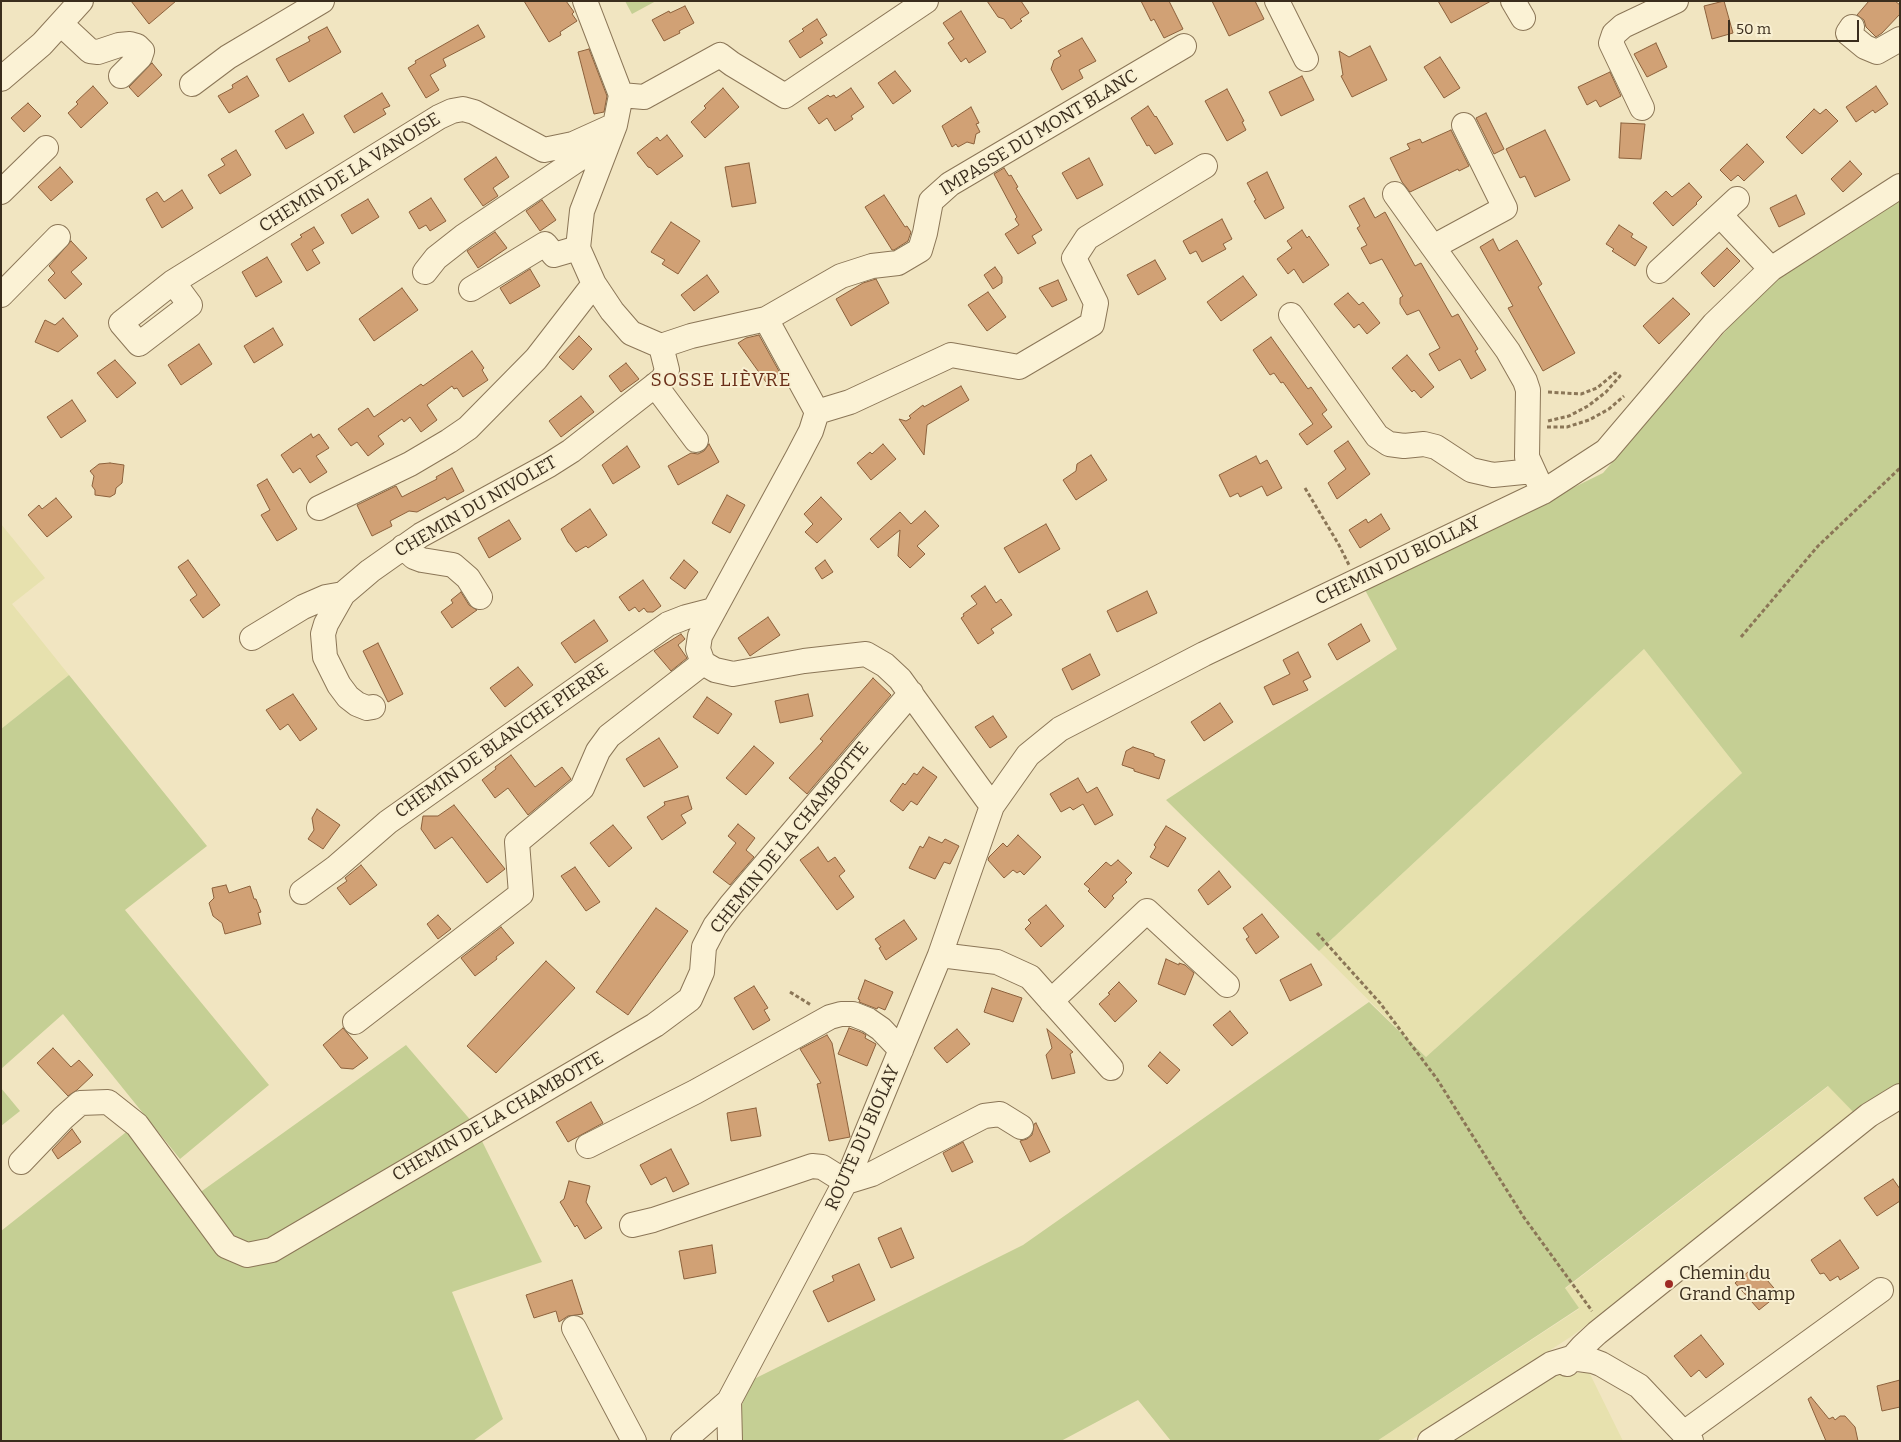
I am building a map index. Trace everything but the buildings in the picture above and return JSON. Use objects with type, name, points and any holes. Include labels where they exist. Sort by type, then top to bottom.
[{"type":"street","points":[[1,79],[42,44],[81,1]]},
{"type":"street","points":[[192,84],[228,58],[322,1]]},
{"type":"street","points":[[585,1],[621,95],[612,133],[582,211],[578,248],[594,284],[612,311],[631,333],[661,346]]},
{"type":"street","points":[[621,95],[644,97],[720,55],[784,96],[926,1]]},
{"type":"street","points":[[1277,1],[1306,59]]},
{"type":"street","points":[[1642,108],[1611,43],[1614,34],[1623,26],[1676,1]]},
{"type":"street","points":[[61,24],[90,51],[98,52],[119,45],[130,44],[137,46],[142,51],[140,57],[121,76]]},
{"type":"street","points":[[1852,27],[1848,33],[1865,47],[1877,52],[1900,39]]},
{"type":"street","name":"IMPASSE DU MONT BLANC","points":[[661,346],[691,336],[766,319],[841,276],[872,266],[898,263],[920,250],[931,200],[950,184],[1184,46]]},
{"type":"street","name":"CHEMIN DE LA VANOISE","points":[[173,282],[439,117],[452,111],[463,109],[474,112],[544,150],[612,133]]},
{"type":"street","points":[[1433,247],[1505,208],[1464,124]]},
{"type":"street","points":[[425,272],[436,258],[464,236],[577,160],[612,133]]},
{"type":"street","points":[[1,192],[46,148]]},
{"type":"street","points":[[816,412],[850,402],[951,355],[1019,367],[1092,324],[1096,303],[1074,258],[1087,238],[1205,166]]},
{"type":"street","points":[[1892,191],[1886,178],[1900,168]]},
{"type":"street","name":"CHEMIN DU BIOLLAY","points":[[992,806],[1028,755],[1060,728],[1204,654],[1356,581],[1538,481],[1606,451],[1714,324],[1771,269],[1892,191]]},
{"type":"street","points":[[1395,194],[1508,351],[1525,381],[1528,390],[1527,457],[1538,481]]},
{"type":"street","points":[[1658,271],[1737,199]]},
{"type":"street","points":[[1720,215],[1771,269]]},
{"type":"street","points":[[1,295],[58,237]]},
{"type":"street","points":[[471,289],[545,244],[554,255],[578,248]]},
{"type":"street","points":[[319,508],[410,464],[468,428],[536,359],[594,284]]},
{"type":"street","points":[[1291,315],[1377,436],[1389,444],[1436,446],[1471,470],[1538,481]]},
{"type":"street","points":[[766,319],[816,412],[811,431],[700,636],[698,649],[702,663],[715,670],[732,674],[866,654],[885,665],[900,679],[992,806]]},
{"type":"street","name":"CHEMIN DU NIVOLET","points":[[252,638],[303,607],[326,597],[343,594],[403,547],[571,451],[662,379],[667,370],[661,346]]},
{"type":"street","points":[[655,385],[696,440]]},
{"type":"street","points":[[403,547],[414,558],[453,565],[468,578],[480,597]]},
{"type":"street","points":[[343,594],[326,624],[323,634],[325,657],[339,685],[348,697],[357,704],[367,708],[373,707]]},
{"type":"street","name":"CHEMIN DE BLANCHE PIERRE","points":[[302,892],[335,868],[388,822],[668,624],[686,616],[713,610]]},
{"type":"street","points":[[355,1022],[521,894],[517,842],[582,788],[598,751],[610,736],[702,663]]},
{"type":"street","name":"CHEMIN DE LA CHAMBOTTE","points":[[22,1162],[62,1118],[80,1104],[108,1102],[137,1125],[226,1246],[246,1255],[272,1250],[655,1025],[690,1000],[702,972],[704,947],[714,926],[911,694]]},
{"type":"street","name":"ROUTE DU BIOLAY","points":[[683,1441],[729,1401],[846,1182],[940,955],[992,806]]},
{"type":"street","points":[[1052,1001],[1147,911],[1228,985]]},
{"type":"street","points":[[940,955],[998,962],[1030,977],[1112,1068]]},
{"type":"street","points":[[588,1146],[696,1092],[830,1017],[841,1014],[853,1014],[868,1020],[881,1029],[901,1050]]},
{"type":"street","points":[[1430,1441],[1568,1363],[1600,1331],[1869,1115],[1900,1096]]},
{"type":"street","points":[[632,1225],[653,1220],[812,1166],[822,1167],[846,1182],[872,1174],[984,1116],[1000,1114],[1021,1127]]},
{"type":"street","points":[[1568,1363],[1593,1361],[1626,1377],[1639,1386],[1688,1437],[1881,1290]]},
{"type":"street","points":[[574,1328],[634,1441]]},
{"type":"street","points":[[729,1401],[730,1441]]},
{"type":"path","points":[[1528,390],[1580,394],[1597,388],[1615,373],[1620,376],[1606,392],[1588,406],[1569,416],[1544,422],[1544,427],[1567,427],[1589,420],[1609,409],[1628,392]]},
{"type":"path","points":[[1741,636],[1818,546],[1900,468]]},
{"type":"path","points":[[1306,488],[1340,544],[1356,581]]},
{"type":"path","points":[[1317,933],[1380,1003],[1437,1079],[1523,1216],[1600,1331]]},
{"type":"shaded area","points":[[1,524],[45,578],[12,604],[69,675],[1,729]]},
{"type":"shaded area","points":[[1644,649],[1742,773],[1426,1057],[1319,951]]},
{"type":"shaded area","points":[[1829,1086],[1859,1118],[1572,1336],[1410,1441],[1377,1441],[1579,1309],[1565,1289]]},
{"type":"shaded area","points":[[1589,1372],[1623,1441],[1447,1441],[1551,1375]]},
{"type":"green space","points":[[625,1],[656,1],[632,14]]},
{"type":"green space","points":[[1900,196],[1900,1088],[1859,1118],[1828,1086],[1565,1288],[1579,1308],[1377,1441],[1171,1441],[1138,1400],[1061,1441],[740,1441],[739,1412],[752,1380],[1023,1245],[1369,1002],[1426,1057],[1742,773],[1644,649],[1319,951],[1166,800],[1397,649],[1365,590],[1603,473],[1767,283]]},
{"type":"green space","points":[[69,675],[207,846],[125,910],[269,1085],[180,1159],[63,1014],[1,1069],[1,729]]},
{"type":"green space","points":[[406,1045],[473,1123],[542,1262],[452,1292],[503,1419],[473,1441],[1,1441],[1,1231],[130,1129],[188,1201]]},
{"type":"green space","points":[[1,1088],[20,1111],[1,1126]]},
{"type":"place","name":"Chemin du Grand Champ","points":[[1669,1284]]},
{"type":"district","name":"SOSSE LIÈVRE","points":[[721,381]]}]
